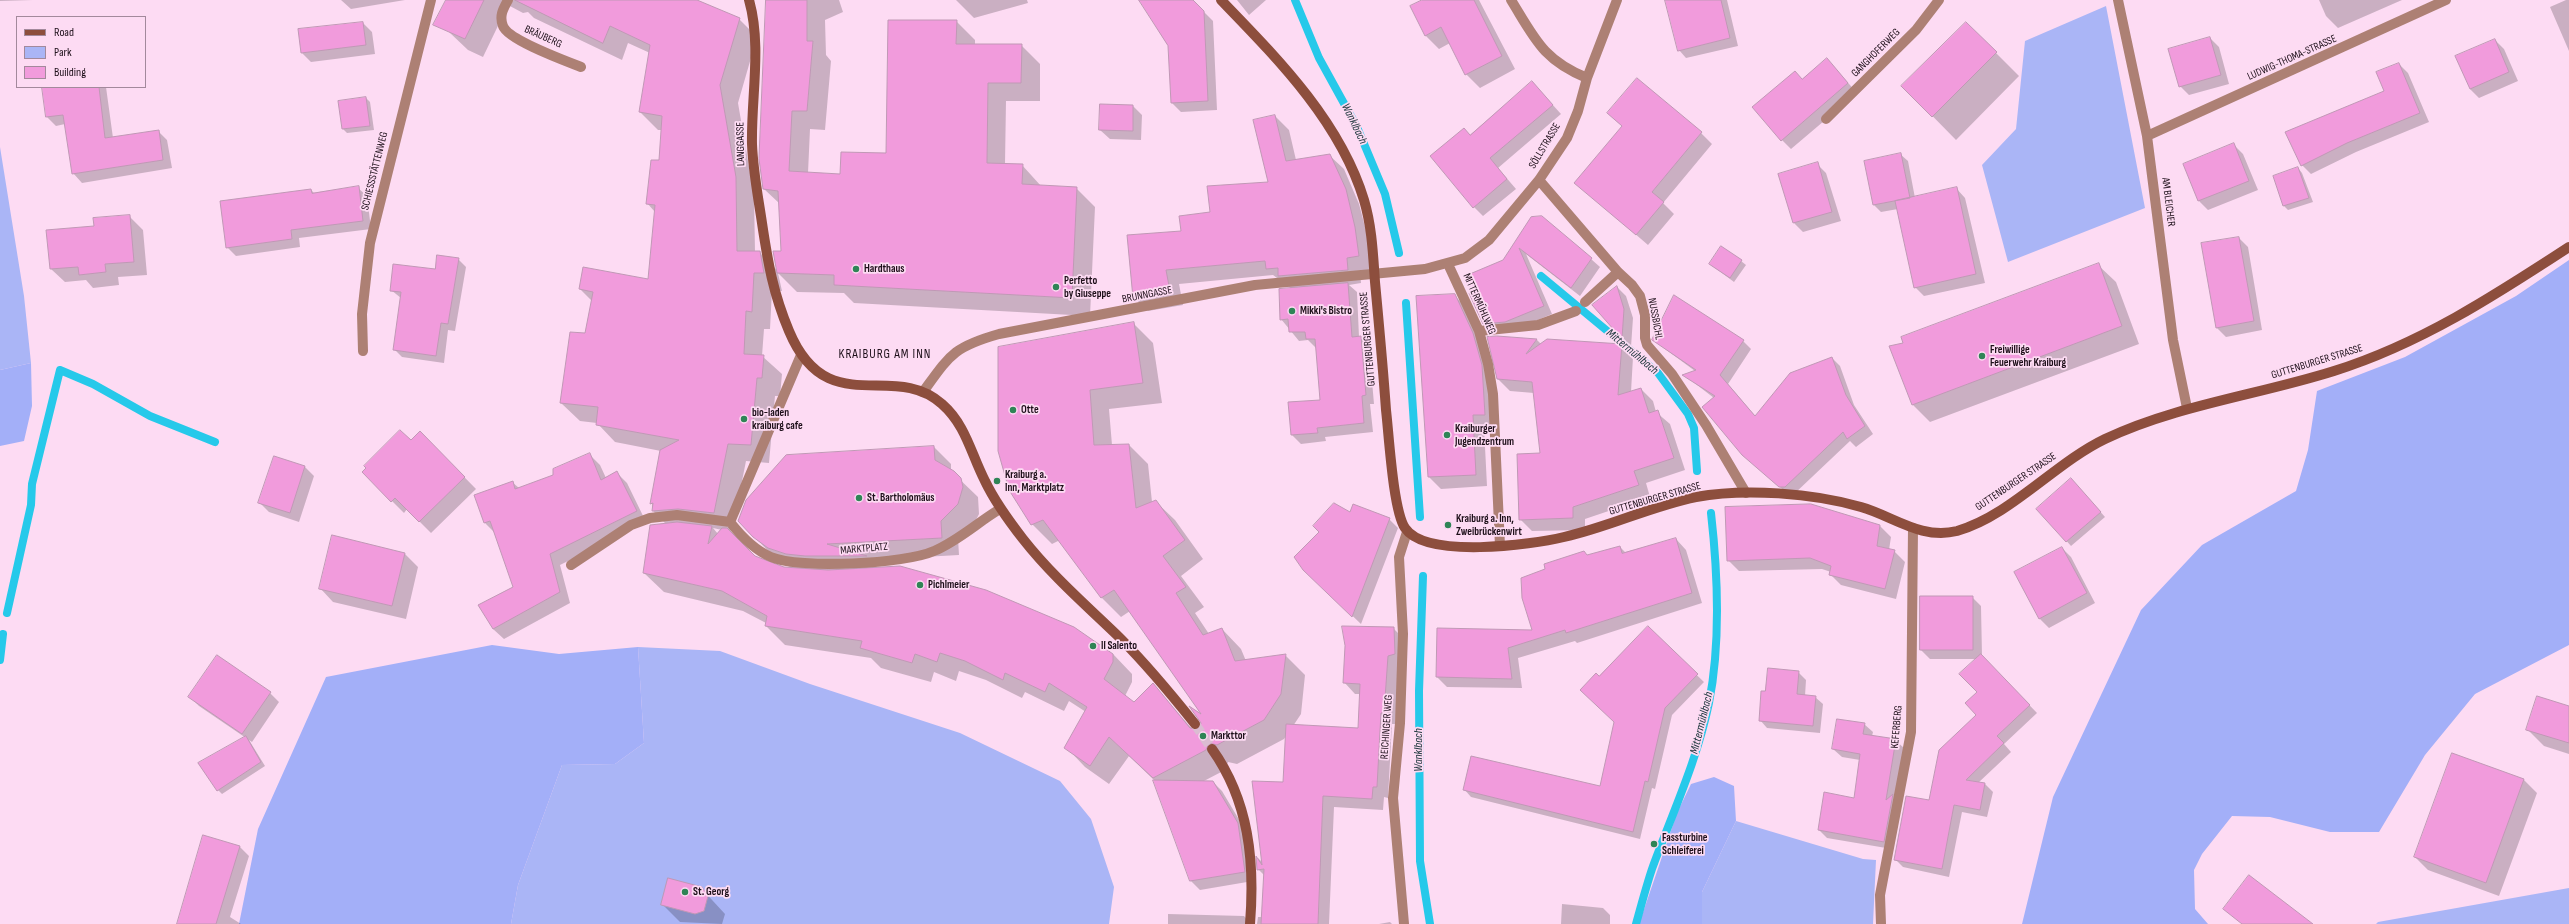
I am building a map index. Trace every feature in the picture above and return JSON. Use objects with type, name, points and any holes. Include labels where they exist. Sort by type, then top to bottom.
[{"type":"street","name":"SCHIESSSTÄTTENWEG","points":[[363,351],[362,314],[370,243],[431,0]]},
{"type":"street","name":"BRÄUBERG","points":[[508,0],[501,13],[503,27],[512,36],[581,67]]},
{"type":"street","name":"LANGGASSE","points":[[749,0],[755,31],[752,144],[755,186],[772,286],[790,333],[801,355]]},
{"type":"street","name":"GUTTENBURGER STRASSE","points":[[1220,0],[1262,42],[1315,106],[1338,141],[1363,198],[1369,223],[1390,452],[1400,518],[1407,532],[1413,537],[1434,544],[1457,547],[1500,546],[1566,537],[1698,497],[1746,493],[1830,500],[1865,508],[1929,533],[1954,532],[1978,522],[2103,440],[2187,408],[2281,386],[2380,355],[2422,337],[2469,311],[2569,247]]},
{"type":"street","points":[[1512,0],[1548,56],[1566,69],[1587,78]]},
{"type":"street","name":"SÖLLSTRASSE","points":[[1539,180],[1567,138],[1578,111],[1587,78],[1617,0]]},
{"type":"street","name":"GANGHOFERWEG","points":[[1826,119],[1916,30],[1939,0]]},
{"type":"street","name":"AM BLEICHER","points":[[2118,0],[2147,136],[2173,340],[2187,408]]},
{"type":"street","name":"LUDWIG-THOMA-STRASSE","points":[[2147,136],[2446,0]]},
{"type":"street","name":"MITTERMÜHLWEG","points":[[1374,274],[1425,269],[1448,264],[1465,258],[1489,240],[1539,180]]},
{"type":"street","name":"NUSSBICHL","points":[[1539,180],[1640,296],[1645,315],[1645,338],[1647,345],[1672,374],[1706,425],[1746,493]]},
{"type":"street","name":"MITTERMÜHLWEG","points":[[1448,264],[1479,331],[1493,394],[1500,546]]},
{"type":"street","points":[[1585,302],[1618,272]]},
{"type":"street","name":"BRUNNGASSE","points":[[923,392],[950,355],[973,342],[999,334],[1255,285],[1374,274]]},
{"type":"street","points":[[1479,331],[1538,326],[1576,311]]},
{"type":"street","points":[[571,565],[631,525],[650,518],[677,516],[730,522],[801,355],[816,371],[846,384],[903,387],[923,392],[936,399],[955,419],[966,436],[984,479],[1000,508],[1025,542],[1058,577],[1156,674],[1195,724]]},
{"type":"street","name":"MARKTPLATZ","points":[[730,522],[746,541],[771,557],[806,563],[834,563],[904,558],[932,552],[1000,508]]},
{"type":"street","name":"KEFERBERG","points":[[1881,924],[1880,894],[1911,732],[1913,528]]},
{"type":"street","name":"REICHINGER WEG","points":[[1404,924],[1393,798],[1400,723],[1404,634],[1399,557],[1407,532]]},
{"type":"street","points":[[1212,748],[1231,779],[1243,813],[1251,858],[1250,924]]},
{"type":"green space","points":[[2106,6],[2145,208],[2008,262],[1982,165],[2016,129],[2025,41]]},
{"type":"green space","points":[[0,147],[24,296],[31,363],[0,370]]},
{"type":"green space","points":[[638,647],[720,651],[810,684],[960,733],[1060,781],[1091,819],[1114,887],[1109,924],[511,924],[518,885],[562,765],[615,764],[644,743]]},
{"type":"green space","points":[[1736,821],[1863,859],[1876,860],[1873,924],[1702,924],[1702,892]]},
{"type":"green space","points":[[2569,888],[2569,924],[2376,924],[2378,922]]},
{"type":"shaded area","points":[[2569,260],[2569,645],[2475,694],[2425,755],[2379,832],[2330,832],[2270,817],[2232,816],[2202,854],[2194,870],[2195,909],[2208,924],[2022,924],[2053,797],[2141,610],[2202,545],[2296,491],[2308,450],[2317,391],[2405,357],[2516,296]]},
{"type":"shaded area","points":[[31,363],[32,406],[24,441],[0,446],[0,370]]},
{"type":"shaded area","points":[[492,645],[559,654],[638,647],[644,743],[615,764],[562,765],[518,885],[511,924],[239,924],[258,829],[326,677]]},
{"type":"shaded area","points":[[1714,777],[1734,786],[1736,821],[1702,892],[1702,924],[1639,924],[1677,813],[1691,784]]},
{"type":"building","points":[[446,0],[484,0],[465,39],[433,25]]},
{"type":"building","points":[[515,0],[697,0],[740,18],[720,85],[736,177],[737,251],[760,251],[764,273],[754,273],[752,312],[746,311],[744,354],[764,355],[762,378],[757,378],[751,445],[728,444],[714,513],[678,509],[652,511],[653,503],[650,504],[660,450],[679,440],[596,425],[598,407],[560,403],[570,332],[585,333],[593,292],[579,289],[583,267],[648,279],[655,205],[646,204],[651,160],[659,160],[662,116],[639,112],[650,45],[610,26],[603,43]]},
{"type":"building","points":[[766,0],[807,0],[807,41],[813,41],[807,111],[792,111],[789,171],[840,174],[841,152],[886,153],[888,20],[957,20],[956,44],[1022,44],[1021,83],[988,83],[987,163],[1023,164],[1022,184],[1077,187],[1072,298],[834,285],[834,275],[777,273],[773,251],[781,251],[778,191],[763,189],[759,159]]},
{"type":"building","points":[[1139,0],[1193,0],[1204,11],[1208,101],[1171,103],[1168,46]]},
{"type":"building","points":[[1422,0],[1474,0],[1502,56],[1465,75],[1441,27],[1425,36],[1410,6]]},
{"type":"building","points":[[1665,0],[1721,0],[1730,38],[1678,51]]},
{"type":"building","points":[[363,22],[366,45],[301,53],[298,29]]},
{"type":"building","points":[[1966,22],[1997,52],[1932,117],[1901,86]]},
{"type":"building","points":[[2210,37],[2221,75],[2179,87],[2168,49]]},
{"type":"building","points":[[2495,39],[2509,72],[2470,89],[2455,56]]},
{"type":"building","points":[[1827,58],[1848,83],[1781,141],[1752,107],[1795,71],[1802,79]]},
{"type":"building","points":[[2399,63],[2420,113],[2347,143],[2301,166],[2285,132],[2384,91],[2376,72]]},
{"type":"building","points":[[1637,78],[1702,132],[1652,192],[1664,202],[1636,235],[1574,183],[1622,126],[1607,113]]},
{"type":"building","points":[[1532,81],[1553,105],[1490,158],[1507,179],[1473,208],[1430,156],[1464,128],[1470,135]]},
{"type":"building","points":[[42,88],[99,88],[105,138],[159,130],[163,160],[72,174],[63,115],[46,117]]},
{"type":"building","points":[[366,97],[370,126],[342,129],[338,101]]},
{"type":"building","points":[[1100,104],[1133,105],[1133,131],[1099,130]]},
{"type":"building","points":[[1275,115],[1286,161],[1330,154],[1346,189],[1355,227],[1359,256],[1347,258],[1348,270],[1278,276],[1278,268],[1266,269],[1265,261],[1166,270],[1170,291],[1133,298],[1127,235],[1181,231],[1179,216],[1210,212],[1207,186],[1268,182],[1253,120]]},
{"type":"building","points":[[2234,143],[2249,181],[2198,201],[2183,164]]},
{"type":"building","points":[[1901,153],[1910,198],[1873,205],[1864,161]]},
{"type":"building","points":[[1818,162],[1832,212],[1793,223],[1778,174]]},
{"type":"building","points":[[2298,167],[2309,198],[2283,206],[2273,176]]},
{"type":"building","points":[[359,186],[363,221],[291,230],[292,239],[226,248],[220,201],[311,189],[312,193]]},
{"type":"building","points":[[1957,187],[1976,274],[1914,288],[1895,201]]},
{"type":"building","points":[[130,215],[134,262],[105,264],[106,272],[79,275],[78,267],[50,269],[46,230],[94,226],[93,218]]},
{"type":"building","points":[[1542,216],[1592,258],[1571,288],[1519,248],[1544,306],[1505,322],[1483,324],[1469,293],[1472,293],[1465,276],[1503,260],[1531,217]]},
{"type":"building","points":[[2239,237],[2254,321],[2216,328],[2201,243]]},
{"type":"building","points":[[1721,246],[1742,260],[1730,278],[1709,264]]},
{"type":"building","points":[[437,255],[459,258],[448,324],[441,323],[436,356],[393,350],[401,292],[390,291],[393,264],[435,269]]},
{"type":"building","points":[[2099,263],[2122,326],[1912,405],[1889,346],[1903,343],[1901,337]]},
{"type":"building","points":[[1348,283],[1352,337],[1361,336],[1366,395],[1362,396],[1364,423],[1317,428],[1318,433],[1291,435],[1288,402],[1320,400],[1315,339],[1306,339],[1305,332],[1289,332],[1288,319],[1280,320],[1279,289]]},
{"type":"building","points":[[1617,286],[1624,309],[1622,339],[1592,305]]},
{"type":"building","points":[[1455,294],[1473,333],[1482,365],[1485,415],[1473,415],[1476,475],[1428,477],[1416,296]]},
{"type":"building","points":[[1674,295],[1744,340],[1720,375],[1755,416],[1790,373],[1832,357],[1846,395],[1865,426],[1847,439],[1843,432],[1785,487],[1779,487],[1742,455],[1702,407],[1715,396],[1682,375],[1696,370],[1652,340]]},
{"type":"building","points":[[1134,322],[1143,383],[1090,390],[1094,445],[1129,444],[1136,508],[1156,500],[1185,540],[1163,556],[1186,587],[1176,593],[1203,635],[1222,628],[1235,661],[1286,654],[1281,694],[1264,720],[1217,745],[1209,743],[1206,750],[1153,778],[1109,737],[1090,766],[1064,748],[1087,707],[1049,683],[1045,692],[1005,673],[1003,680],[965,661],[940,653],[937,662],[915,654],[912,663],[860,648],[862,641],[765,626],[767,616],[722,591],[643,573],[650,525],[677,522],[712,526],[708,544],[722,528],[727,528],[755,556],[784,567],[828,570],[900,566],[986,590],[1074,627],[1113,654],[1113,662],[1104,679],[1134,702],[1153,683],[1190,728],[1199,729],[1201,723],[1189,706],[1201,714],[1114,590],[1101,598],[1043,520],[1031,525],[1009,490],[998,451],[998,347]]},
{"type":"building","points":[[1497,336],[1537,339],[1526,354],[1547,339],[1622,344],[1618,395],[1641,388],[1649,413],[1658,410],[1674,458],[1634,471],[1639,485],[1573,507],[1573,518],[1519,520],[1517,454],[1540,453],[1532,382],[1497,379],[1487,337]]},
{"type":"building","points":[[400,430],[411,440],[420,431],[465,477],[419,522],[395,498],[391,502],[362,472],[366,468],[364,466]]},
{"type":"building","name":"St. Bartholomäus","points":[[934,446],[935,460],[954,471],[961,478],[963,487],[958,504],[941,521],[942,538],[827,544],[867,556],[805,556],[786,554],[768,548],[753,537],[738,521],[746,500],[786,455]]},
{"type":"building","points":[[590,453],[601,480],[617,471],[637,511],[550,554],[560,592],[493,629],[478,605],[513,587],[490,521],[484,523],[474,495],[513,481],[515,489],[553,475],[553,469]]},
{"type":"building","points":[[274,456],[305,466],[290,513],[258,503]]},
{"type":"building","points":[[2071,478],[2101,512],[2066,542],[2036,509]]},
{"type":"building","points":[[1334,503],[1350,512],[1353,504],[1390,518],[1352,617],[1303,570],[1294,557],[1319,532],[1313,526]]},
{"type":"building","points":[[1811,504],[1880,525],[1877,546],[1895,550],[1885,589],[1829,575],[1831,566],[1810,558],[1727,561],[1725,507]]},
{"type":"building","points":[[332,535],[405,553],[392,606],[319,589]]},
{"type":"building","points":[[1676,538],[1692,593],[1566,633],[1565,630],[1508,648],[1512,679],[1436,677],[1437,628],[1532,630],[1522,598],[1521,578],[1545,569],[1544,564],[1584,551],[1587,555],[1620,546],[1622,553]]},
{"type":"building","points":[[2062,547],[2087,593],[2039,619],[2014,572]]},
{"type":"building","points":[[1920,596],[1973,596],[1973,650],[1920,650]]},
{"type":"building","points":[[1342,626],[1394,627],[1395,654],[1388,656],[1384,713],[1381,713],[1377,787],[1373,787],[1372,799],[1323,796],[1318,924],[1261,924],[1264,869],[1257,870],[1256,856],[1262,865],[1252,781],[1283,782],[1286,724],[1358,728],[1360,684],[1343,683],[1345,646]]},
{"type":"building","points":[[1648,626],[1698,674],[1665,708],[1648,782],[1645,781],[1633,832],[1463,790],[1471,756],[1600,786],[1614,722],[1580,690],[1596,673],[1599,676]]},
{"type":"building","points":[[1981,654],[2030,705],[1997,736],[2004,743],[1966,780],[1985,783],[1980,810],[1954,805],[1942,869],[1894,860],[1906,796],[1929,800],[1939,750],[1976,715],[1965,703],[1977,692],[1959,674]]},
{"type":"building","points":[[217,655],[271,692],[242,734],[188,697]]},
{"type":"building","points":[[1768,668],[1799,671],[1797,694],[1816,696],[1813,726],[1759,721],[1761,691],[1765,691]]},
{"type":"building","points":[[2537,696],[2569,706],[2569,743],[2526,730]]},
{"type":"building","points":[[1837,719],[1865,723],[1863,734],[1896,739],[1886,800],[1893,794],[1884,842],[1818,830],[1824,792],[1854,798],[1860,754],[1832,749]]},
{"type":"building","points":[[246,736],[261,762],[217,791],[198,763]]},
{"type":"building","points":[[2452,753],[2524,779],[2486,883],[2414,857]]},
{"type":"building","points":[[1153,780],[1213,781],[1238,823],[1245,872],[1190,881]]},
{"type":"building","points":[[203,835],[240,846],[216,924],[177,924]]},
{"type":"building","points":[[2249,875],[2313,924],[2242,924],[2223,909]]},
{"type":"building","name":"St. Georg","points":[[668,878],[702,887],[708,896],[704,911],[695,914],[661,905]]},
{"type":"waterway","name":"Wanklbach","points":[[1295,0],[1319,58],[1357,127],[1385,194],[1399,253]]},
{"type":"waterway","name":"Mittermühlbach","points":[[1541,276],[1658,373],[1688,414],[1694,428],[1697,471]]},
{"type":"waterway","name":"Wanklbach","points":[[1406,303],[1420,517]]},
{"type":"waterway","points":[[7,613],[31,505],[32,484],[60,370],[93,384],[150,416],[215,442]]},
{"type":"waterway","name":"Mittermühlbach","points":[[1636,924],[1652,869],[1684,787],[1698,746],[1709,703],[1713,680],[1717,632],[1717,584],[1711,513]]},
{"type":"waterway","name":"Wanklbach","points":[[1423,576],[1419,691],[1420,861],[1430,924]]},
{"type":"waterway","points":[[0,660],[3,634]]},
{"type":"tunnel","points":[[1195,724],[1212,749]]},
{"type":"place","name":"Hardthaus","points":[[856,269]]},
{"type":"place","name":"Perfetto by Giuseppe","points":[[1056,287]]},
{"type":"place","name":"Mikki's Bistro","points":[[1292,311]]},
{"type":"place","name":"Freiwillige Feuerwehr Kraiburg","points":[[1982,356]]},
{"type":"place","name":"Otte","points":[[1013,410]]},
{"type":"place","name":"bio-laden kraiburg cafe","points":[[744,419]]},
{"type":"place","name":"Kraiburger Jugendzentrum","points":[[1447,435]]},
{"type":"place","name":"Kraiburg a. Inn, Marktplatz","points":[[997,481]]},
{"type":"place","name":"St. Bartholomäus","points":[[859,498]]},
{"type":"place","name":"Kraiburg a. Inn, Zweibrückenwirt","points":[[1448,525]]},
{"type":"place","name":"Pichlmeier","points":[[920,585]]},
{"type":"place","name":"Il Salento","points":[[1093,646]]},
{"type":"place","name":"Markttor","points":[[1203,736]]},
{"type":"place","name":"Fassturbine Schleiferei","points":[[1654,844]]},
{"type":"place","name":"St. Georg","points":[[685,892]]},
{"type":"district","name":"KRAIBURG AM INN","points":[[885,355]]}]
